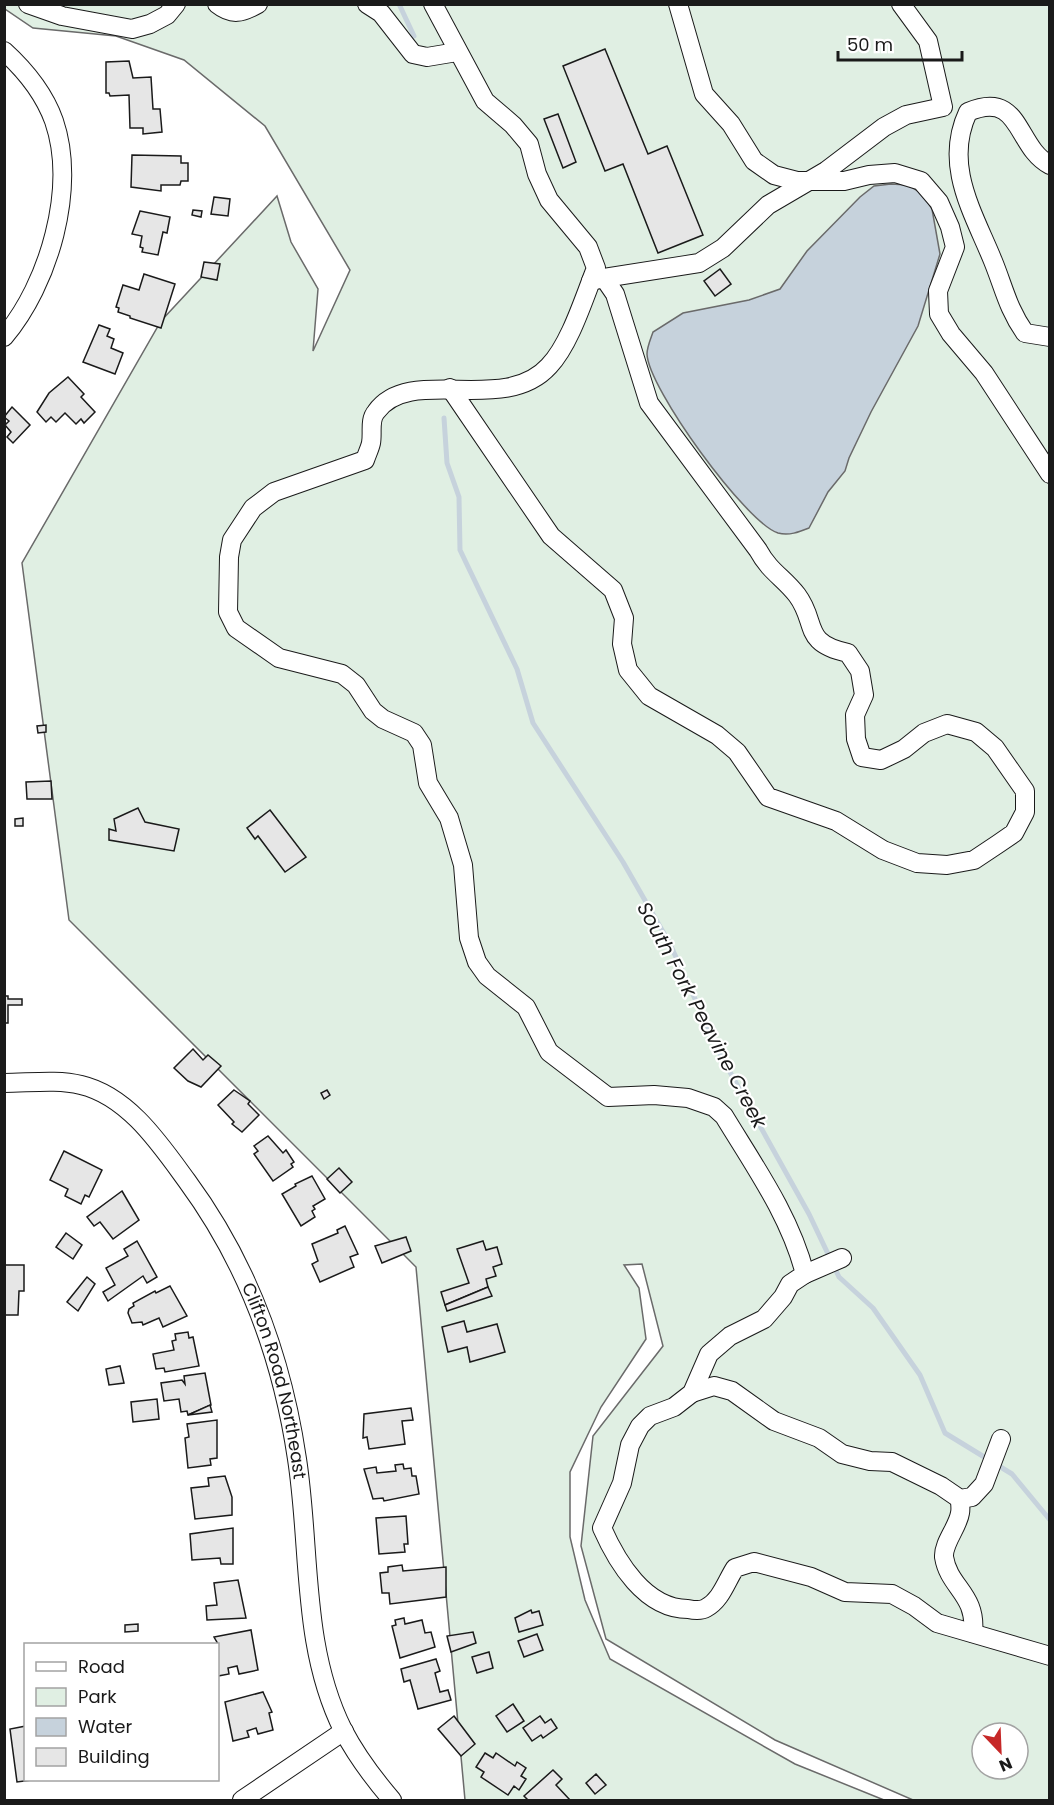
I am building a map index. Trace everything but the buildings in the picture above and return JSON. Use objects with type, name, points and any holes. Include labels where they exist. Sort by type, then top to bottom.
[{"type":"street","points":[[28,4],[62,16],[132,29],[150,24],[167,15],[176,4]]},
{"type":"street","points":[[217,4],[226,11],[241,13],[258,4]]},
{"type":"street","points":[[367,4],[381,13],[413,54],[427,57],[457,52]]},
{"type":"street","points":[[433,4],[485,101],[513,124],[529,144],[537,174],[549,200],[588,247],[598,280],[565,347],[548,368],[530,379],[502,389],[476,392],[450,388],[419,390],[387,399],[374,414],[371,443],[365,460],[283,488],[253,508],[232,540],[228,612],[236,628],[255,643],[279,658],[342,674],[356,685],[373,711],[383,719],[414,733],[422,745],[428,783],[449,818],[463,866],[469,938],[477,962],[483,971],[526,1006],[549,1052],[608,1097],[654,1095],[688,1098],[714,1107],[724,1116],[784,1216],[812,1271]]},
{"type":"street","points":[[678,4],[704,94],[731,124],[754,161],[774,175],[797,181],[843,181],[869,175],[895,173],[921,182],[939,202],[950,227],[955,247],[938,291],[939,314],[951,334],[984,373],[1050,474]]},
{"type":"street","points":[[901,4],[928,41],[943,107]]},
{"type":"street","points":[[4,51],[38,87],[54,121],[63,162],[53,245],[35,287],[4,337]]},
{"type":"street","points":[[598,280],[699,263],[723,248],[768,205],[807,180],[826,171],[884,127],[906,115],[943,107],[968,112],[983,105],[1001,108],[1018,121],[1027,142],[1050,165]]},
{"type":"street","points":[[968,112],[961,126],[958,173],[966,202],[1002,282],[1010,311],[1025,333],[1050,337]]},
{"type":"street","points":[[450,388],[551,536],[613,590],[624,618],[622,644],[628,670],[649,696],[717,735],[737,752],[768,797],[836,821],[883,850],[917,863],[946,865],[974,860],[1014,833],[1026,812],[1025,790],[995,748],[976,732],[948,724],[924,733],[904,749],[881,760],[862,757],[855,740],[855,715],[864,695],[861,671],[848,654],[830,649],[812,633],[799,597],[768,568],[758,550],[649,404],[615,294],[598,280]]},
{"type":"street","name":"Clifton Road Northeast","points":[[4,1083],[80,1085],[109,1097],[122,1106],[148,1131],[182,1174],[233,1252],[268,1332],[284,1390],[298,1462],[315,1639],[326,1685],[344,1731],[392,1800]]},
{"type":"street","points":[[692,1393],[709,1354],[730,1336],[764,1318],[783,1297],[790,1284],[842,1258]]},
{"type":"street","points":[[1001,1439],[984,1484],[972,1497],[960,1499],[941,1486],[892,1462],[870,1461],[842,1454],[819,1438],[774,1421],[732,1391],[714,1386],[692,1393],[674,1407],[650,1416],[640,1426],[630,1445],[622,1483],[602,1528],[612,1551],[644,1592],[662,1603],[682,1609],[704,1610],[718,1599],[735,1568],[754,1562],[811,1577],[845,1592],[892,1594],[914,1606],[936,1623],[1050,1656]]},
{"type":"street","points":[[960,1499],[960,1514],[944,1553],[947,1570],[969,1601],[974,1619],[973,1633]]},
{"type":"street","points":[[242,1800],[344,1731]]},
{"type":"green space","points":[[4,5],[1049,5],[1049,1800],[913,1800],[775,1740],[606,1639],[581,1546],[593,1436],[663,1346],[642,1264],[624,1265],[639,1288],[646,1339],[601,1407],[570,1472],[570,1537],[585,1600],[610,1659],[795,1764],[884,1800],[465,1800],[416,1267],[69,920],[22,563],[161,321],[277,196],[291,242],[318,289],[313,351],[350,270],[265,126],[184,60],[116,36],[33,28],[5,9]]},
{"type":"water","points":[[908,185],[923,194],[932,209],[940,254],[918,326],[871,412],[845,471],[828,492],[809,528],[790,534],[778,533],[763,524],[744,506],[680,423],[652,371],[647,354],[649,343],[653,332],[683,313],[749,300],[780,289],[807,251],[860,197],[874,186]]},
{"type":"waterway","name":"South Fork Peavine Creek","points":[[399,4],[414,36]]},
{"type":"waterway","name":"South Fork Peavine Creek","points":[[444,418],[447,463],[459,497],[460,550],[517,669],[533,723],[623,862],[670,944],[721,1056],[809,1214],[839,1277],[873,1308],[920,1375],[945,1433],[1012,1474],[1050,1520]]}]
